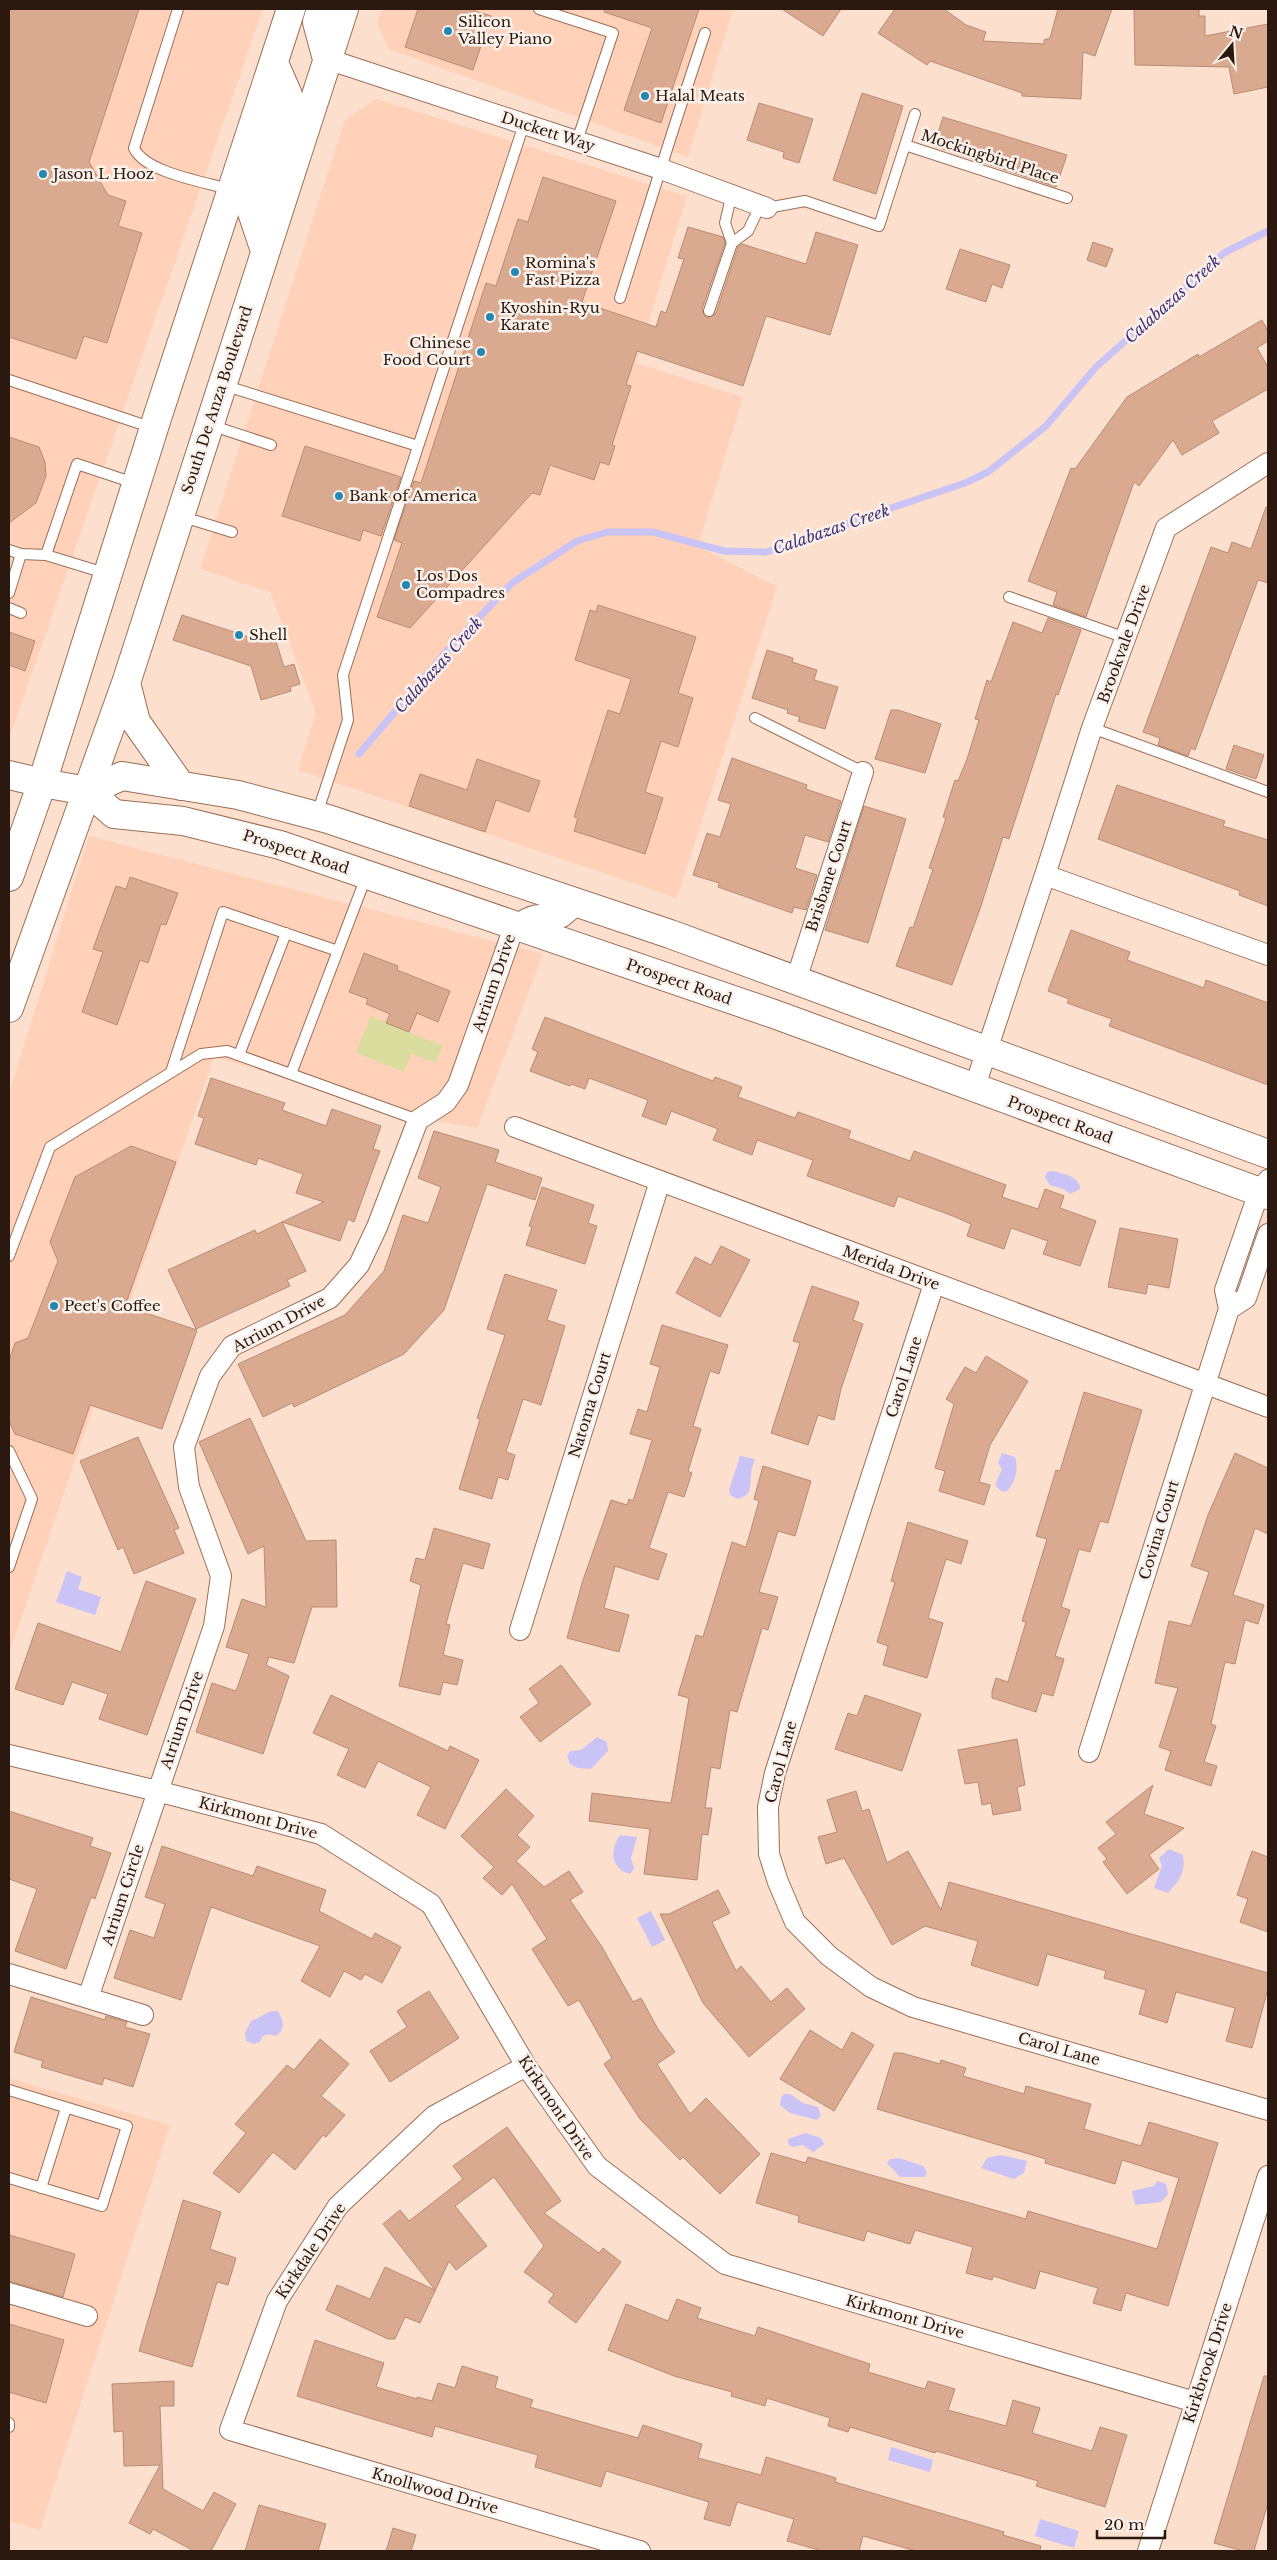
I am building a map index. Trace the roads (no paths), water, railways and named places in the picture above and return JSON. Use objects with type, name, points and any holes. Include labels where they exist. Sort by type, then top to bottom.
[{"type":"main road","points":[[9,877],[42,784],[154,428],[291,9]]},
{"type":"main road","points":[[320,9],[317,22],[327,59]]},
{"type":"main road","name":"South De Anza Boulevard","points":[[9,1008],[126,683],[344,9]]},
{"type":"main road","points":[[265,251],[251,209],[288,95],[274,64]]},
{"type":"main road","points":[[126,683],[136,722],[182,786]]},
{"type":"main road","points":[[9,775],[42,784],[88,791],[122,776],[238,795],[317,816],[579,903],[796,980],[1268,1154]]},
{"type":"main road","name":"Prospect Road","points":[[88,791],[114,814],[182,821],[280,845],[514,927],[774,1014],[974,1089],[1265,1189]]},
{"type":"street","name":"Duckett Way","points":[[327,59],[661,169],[730,197],[764,207]]},
{"type":"street","name":"Brookvale Drive","points":[[974,1089],[1092,728],[1166,528],[1268,463]]},
{"type":"street","name":"Brisbane Court","points":[[796,980],[863,772]]},
{"type":"street","points":[[1044,874],[1268,955]]},
{"type":"street","name":"Atrium Drive","points":[[157,1791],[214,1626],[221,1576],[189,1487],[184,1447],[210,1376],[232,1346],[330,1298],[359,1264],[377,1227],[418,1120],[446,1102],[458,1085],[514,927],[527,916],[539,914],[562,917],[579,903]]},
{"type":"street","name":"Merida Drive","points":[[515,1127],[1268,1407]]},
{"type":"street","name":"Natoma Court","points":[[520,1630],[660,1181]]},
{"type":"street","name":"Covina Court","points":[[1089,1752],[1229,1309],[1225,1290],[1265,1189]]},
{"type":"street","points":[[1229,1309],[1246,1298],[1268,1234]]},
{"type":"street","name":"Carol Lane","points":[[934,1284],[775,1773],[768,1807],[769,1854],[778,1882],[795,1922],[828,1956],[871,1987],[913,2006],[1268,2110]]},
{"type":"street","name":"Kirkmont Drive","points":[[9,1755],[321,1834],[431,1904],[526,2066],[596,2166],[725,2264],[1195,2402]]},
{"type":"street","name":"Atrium Circle","points":[[88,1998],[157,1791]]},
{"type":"street","points":[[9,1974],[143,2015]]},
{"type":"street","name":"Kirkdale Drive","points":[[230,2430],[276,2301],[338,2206],[434,2116],[526,2066]]},
{"type":"street","name":"Kirkbrook Drive","points":[[1148,2551],[1268,2176]]},
{"type":"street","points":[[9,2293],[87,2316]]},
{"type":"street","name":"Knollwood Drive","points":[[230,2430],[640,2551]]},
{"type":"lane","points":[[178,9],[134,148],[138,157],[150,166],[232,190]]},
{"type":"lane","points":[[539,9],[613,33],[577,141]]},
{"type":"lane","points":[[620,298],[661,169],[666,146],[705,34]]},
{"type":"lane","points":[[709,311],[732,243],[748,231],[764,207],[806,201],[879,226],[915,114]]},
{"type":"lane","points":[[317,816],[348,720],[343,675],[524,124]]},
{"type":"lane","name":"Mockingbird Place","points":[[905,145],[1066,198]]},
{"type":"lane","points":[[730,197],[725,222],[732,243]]},
{"type":"lane","points":[[9,380],[154,428]]},
{"type":"lane","points":[[222,384],[418,446]]},
{"type":"lane","points":[[209,425],[270,445]]},
{"type":"lane","points":[[46,555],[77,464],[137,484]]},
{"type":"lane","points":[[180,516],[232,532]]},
{"type":"lane","points":[[9,550],[21,554],[46,555],[108,574]]},
{"type":"lane","points":[[9,593],[21,554]]},
{"type":"lane","points":[[1009,597],[1126,638]]},
{"type":"lane","points":[[9,608],[22,613]]},
{"type":"lane","points":[[755,718],[863,772]]},
{"type":"lane","points":[[1092,728],[1268,792]]},
{"type":"lane","points":[[291,1074],[367,876]]},
{"type":"lane","points":[[171,1072],[223,912],[338,951]]},
{"type":"lane","points":[[238,1055],[286,933]]},
{"type":"lane","points":[[9,1256],[50,1147],[201,1054],[228,1051],[418,1120]]},
{"type":"lane","points":[[9,1451],[32,1499],[9,1567]]},
{"type":"lane","points":[[9,2090],[127,2126],[102,2206],[9,2178]]},
{"type":"lane","points":[[41,2188],[66,2108]]},
{"type":"waterway","name":"Calabazas Creek","points":[[359,754],[445,653],[512,583],[577,541],[607,532],[653,532],[724,551],[766,552],[833,531],[853,521],[965,483],[988,472],[1046,426],[1096,367],[1224,253],[1268,231]]},
{"type":"place","name":"Silicon Valley Piano","points":[[448,31]]},
{"type":"place","name":"Halal Meats","points":[[645,96]]},
{"type":"place","name":"Jason L Hooz","points":[[43,174]]},
{"type":"place","name":"Romina's Fast Pizza","points":[[515,272]]},
{"type":"place","name":"Kyoshin-Ryu Karate","points":[[490,317]]},
{"type":"place","name":"Chinese Food Court","points":[[481,352]]},
{"type":"place","name":"Bank of America","points":[[339,496]]},
{"type":"place","name":"Los Dos Compadres","points":[[406,585]]},
{"type":"place","name":"Shell","points":[[239,635]]},
{"type":"place","name":"Peet's Coffee","points":[[54,1306]]}]
